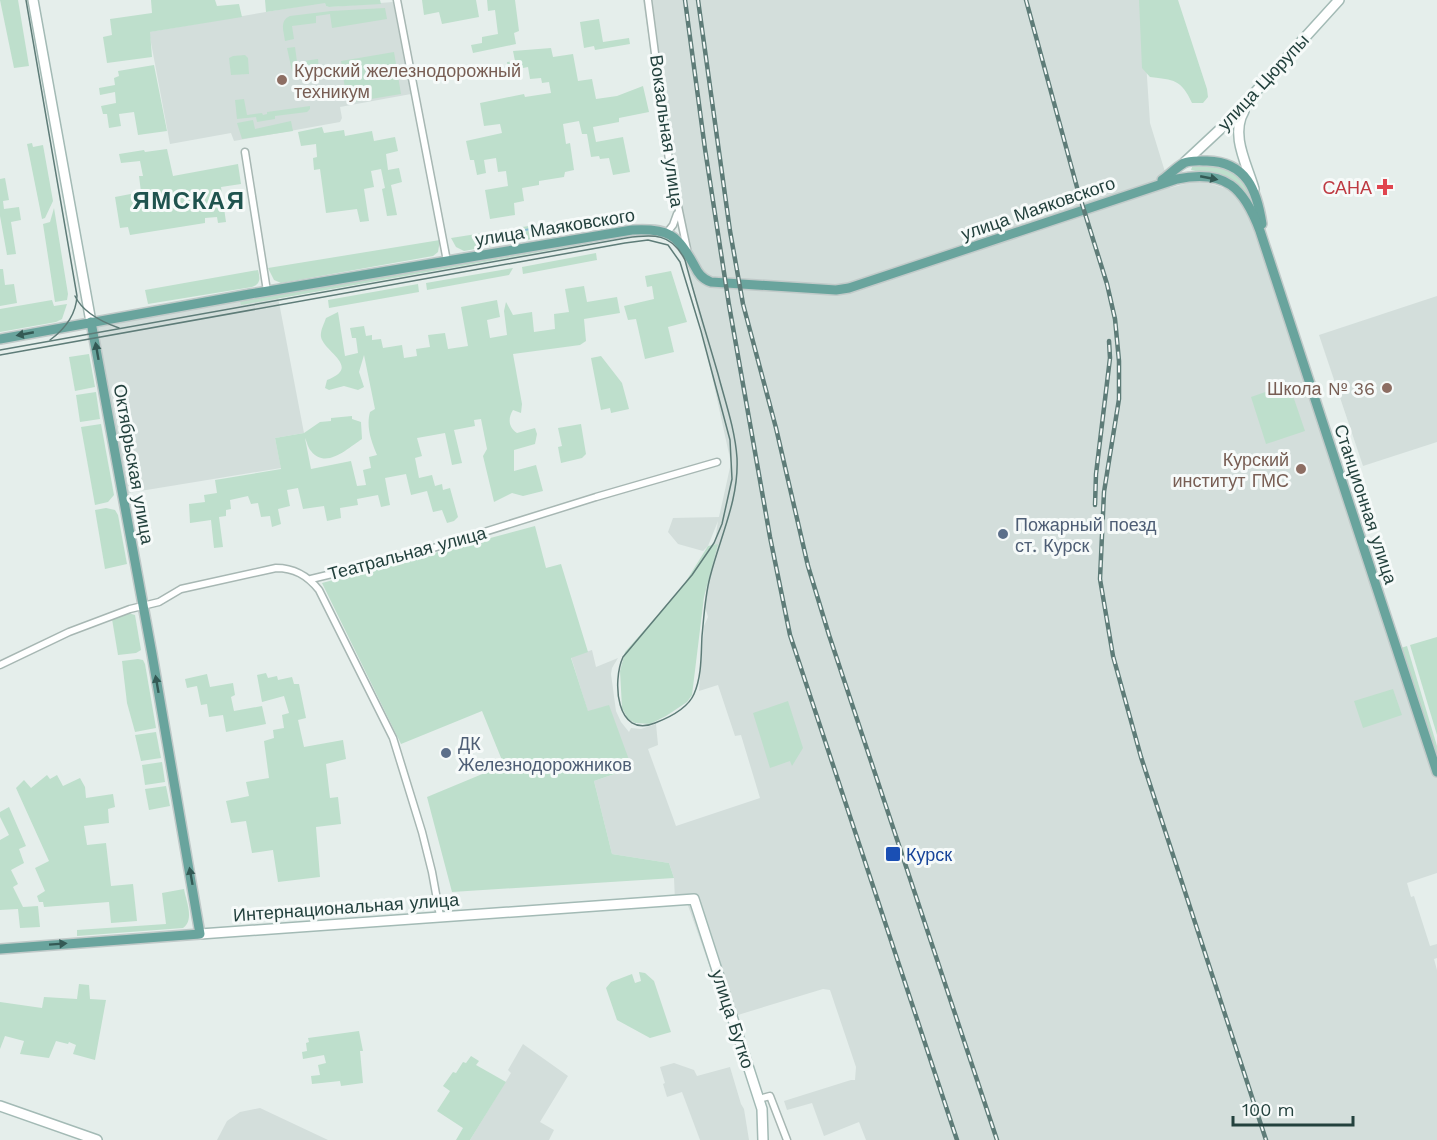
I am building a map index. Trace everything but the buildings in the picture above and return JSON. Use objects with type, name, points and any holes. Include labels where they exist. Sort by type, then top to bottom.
[{"type":"main road","name":"Октябрьская улица","points":[[33,0],[200,934]]},
{"type":"main road","name":"улица Цюрупы","points":[[1185,162],[1230,120],[1339,0]]},
{"type":"main road","name":"Станционная улица","points":[[1253,95],[1240,117],[1237,132],[1255,191],[1265,246]]},
{"type":"main road","points":[[1153,186],[1185,162],[1213,161],[1231,166],[1246,177],[1255,191]]},
{"type":"main road","name":"Станционная улица","points":[[1153,186],[1199,176],[1228,183],[1240,192],[1249,205],[1265,246],[1437,772]]},
{"type":"main road","name":"улица Маяковского","points":[[0,339],[267,291],[632,230],[656,231],[681,243],[702,277],[711,282],[836,290],[849,288],[1153,186]]},
{"type":"main road","name":"Интернациональная улица","points":[[0,949],[694,899]]},
{"type":"main road","name":"улица Бутко","points":[[694,899],[759,1100],[763,1140]]},
{"type":"main road","points":[[0,1106],[97,1140]]},
{"type":"street","points":[[397,0],[447,261]]},
{"type":"street","name":"Вокзальная улица","points":[[648,0],[670,168],[686,247],[691,260]]},
{"type":"street","points":[[245,152],[267,291]]},
{"type":"street","points":[[666,234],[673,225],[678,210]]},
{"type":"street","name":"Театральная улица","points":[[0,665],[69,632],[159,602],[181,590],[276,568],[288,568],[311,579],[411,555],[717,462]]},
{"type":"street","points":[[311,579],[319,590],[393,738],[422,832],[440,916]]},
{"type":"street","points":[[759,1100],[770,1096],[787,1140]]},
{"type":"shaded area","points":[[643,0],[1142,0],[1150,123],[1170,188],[1199,180],[1230,190],[1257,211],[1437,777],[1437,873],[1407,883],[1411,897],[1414,896],[1430,946],[1437,944],[1437,958],[1434,959],[1437,970],[1437,1140],[866,1140],[859,1122],[824,1136],[812,1103],[787,1110],[784,1101],[855,1080],[856,1067],[830,990],[823,989],[728,1018],[686,900],[675,901],[674,878],[669,863],[612,854],[594,781],[632,768],[588,712],[571,657],[592,650],[596,667],[618,658],[611,674],[616,711],[629,732],[631,728],[641,729],[656,724],[658,745],[648,749],[676,826],[760,798],[741,735],[735,736],[718,685],[699,691],[704,626],[708,617],[705,607],[718,521],[708,546],[703,551],[678,544],[668,532],[673,518],[719,517],[731,463],[670,184]]},
{"type":"shaded area","name":"Курский железнодорожный техникум","points":[[325,2],[326,6],[330,7],[393,2],[411,94],[340,107],[342,118],[340,122],[234,141],[231,133],[170,144],[149,32]]},
{"type":"shaded area","points":[[277,292],[304,433],[275,438],[281,468],[122,494],[91,322]]},
{"type":"shaded area","name":"Школа № 36","points":[[1437,296],[1437,442],[1363,466],[1319,335]]},
{"type":"shaded area","points":[[523,1044],[568,1076],[540,1122],[554,1130],[549,1140],[470,1140],[511,1073],[508,1070]]},
{"type":"shaded area","points":[[674,1063],[694,1070],[697,1076],[730,1067],[744,1109],[749,1140],[700,1140],[682,1092],[667,1097],[660,1067]]},
{"type":"shaded area","points":[[260,1108],[328,1140],[217,1140],[227,1121],[240,1112]]},
{"type":"green space","points":[[0,0],[18,0],[29,66],[14,68]]},
{"type":"green space","points":[[151,0],[215,0],[217,6],[239,4],[242,17],[150,32],[152,57],[107,63],[103,37],[112,35],[110,19],[152,13]]},
{"type":"green space","points":[[265,0],[380,0],[381,4],[329,7],[325,3],[266,12]]},
{"type":"green space","points":[[422,0],[476,0],[479,17],[442,24],[439,12],[424,15]]},
{"type":"green space","points":[[487,0],[515,0],[519,31],[514,33],[516,44],[473,53],[471,45],[482,43],[482,37],[498,34],[495,10],[488,11]]},
{"type":"green space","points":[[1139,0],[1178,0],[1207,89],[1208,97],[1203,103],[1192,103],[1184,89],[1176,82],[1150,77],[1142,68]]},
{"type":"green space","points":[[385,8],[387,19],[332,28],[330,14],[316,16],[316,23],[292,26],[294,39],[285,41],[283,23],[290,16]]},
{"type":"green space","points":[[599,19],[603,42],[629,38],[630,44],[595,50],[594,46],[584,48],[580,22]]},
{"type":"green space","points":[[295,47],[297,62],[318,59],[319,70],[298,73],[292,71],[287,48]]},
{"type":"green space","points":[[551,48],[553,57],[573,54],[578,81],[592,79],[596,99],[617,96],[643,86],[649,112],[619,118],[619,122],[593,127],[596,142],[623,137],[630,172],[613,175],[609,158],[591,157],[587,134],[582,134],[579,121],[563,124],[566,144],[570,143],[574,170],[565,172],[564,177],[539,181],[539,185],[522,188],[524,201],[514,203],[515,215],[490,219],[485,190],[508,186],[506,171],[498,172],[496,158],[484,160],[486,173],[477,175],[474,160],[470,160],[466,141],[502,133],[500,124],[484,126],[480,103],[524,94],[525,97],[551,93],[549,82],[542,83],[541,78],[530,79],[528,67],[508,71],[507,62],[515,61],[513,51]]},
{"type":"green space","points":[[394,52],[401,94],[347,103],[341,61]]},
{"type":"green space","points":[[245,55],[248,58],[249,74],[231,75],[229,58]]},
{"type":"green space","points":[[154,65],[167,131],[138,135],[134,112],[119,114],[121,126],[109,128],[107,114],[103,114],[101,106],[116,103],[115,92],[100,95],[99,88],[115,85],[114,78],[119,76],[118,71]]},
{"type":"green space","points":[[244,99],[247,115],[262,113],[263,115],[267,112],[310,106],[310,109],[307,112],[275,116],[275,119],[257,122],[256,117],[237,119],[235,100]]},
{"type":"green space","points":[[253,120],[255,129],[291,121],[293,131],[242,139],[237,123]]},
{"type":"green space","points":[[322,127],[324,133],[344,130],[345,136],[372,131],[374,141],[395,137],[398,151],[386,154],[388,170],[399,168],[402,182],[391,185],[397,215],[387,216],[381,169],[371,171],[374,187],[364,189],[369,221],[360,222],[357,209],[326,213],[320,169],[314,170],[313,158],[317,157],[316,144],[301,146],[298,132]]},
{"type":"green space","points":[[32,143],[33,147],[43,145],[53,201],[45,218],[42,219],[27,144]]},
{"type":"green space","points":[[167,149],[173,176],[238,164],[241,184],[221,187],[226,222],[218,223],[217,217],[205,218],[205,223],[130,235],[128,227],[120,228],[115,197],[141,192],[139,176],[143,176],[140,161],[121,163],[119,154]]},
{"type":"green space","points":[[1196,165],[1209,165],[1236,174],[1246,183],[1253,201],[1233,182],[1191,170]]},
{"type":"green space","points":[[5,178],[9,200],[3,201],[4,209],[19,207],[21,220],[11,222],[16,254],[7,255],[0,216],[0,179]]},
{"type":"green space","points":[[54,208],[68,294],[67,300],[55,302],[43,224],[50,222]]},
{"type":"green space","points":[[586,217],[588,229],[464,251],[456,247],[451,238]]},
{"type":"green space","points":[[591,239],[592,243],[241,305],[240,301]]},
{"type":"green space","points":[[440,240],[438,252],[433,256],[281,283],[274,280],[268,268]]},
{"type":"green space","points":[[596,253],[597,260],[523,274],[522,267]]},
{"type":"green space","points":[[513,268],[509,275],[427,290],[426,283]]},
{"type":"green space","points":[[0,269],[3,269],[5,285],[14,284],[17,303],[0,306]]},
{"type":"green space","points":[[258,270],[259,280],[252,287],[148,304],[145,290]]},
{"type":"green space","points":[[671,271],[687,322],[668,327],[674,352],[645,359],[636,319],[628,320],[624,306],[654,299],[652,286],[647,287],[645,276]]},
{"type":"green space","points":[[418,284],[419,292],[329,308],[328,300]]},
{"type":"green space","points":[[584,286],[587,302],[617,297],[620,313],[584,319],[586,341],[580,345],[513,354],[522,404],[521,413],[513,410],[510,425],[517,433],[535,428],[537,434],[535,444],[514,450],[514,471],[536,465],[543,491],[523,496],[512,493],[494,502],[483,456],[487,449],[481,419],[474,420],[475,426],[454,430],[462,463],[452,465],[445,433],[417,438],[422,456],[415,458],[419,478],[432,475],[435,486],[442,484],[443,490],[450,488],[458,517],[454,521],[447,523],[442,510],[433,512],[427,491],[411,495],[406,474],[385,478],[390,505],[381,507],[378,495],[357,499],[358,505],[340,508],[341,518],[327,521],[324,506],[303,509],[298,488],[287,490],[290,506],[278,509],[281,524],[272,527],[270,516],[261,517],[258,503],[251,504],[248,496],[230,500],[231,509],[226,510],[226,516],[219,517],[223,547],[214,548],[211,520],[190,523],[189,504],[205,502],[204,495],[217,493],[215,480],[281,469],[275,438],[304,433],[320,422],[331,421],[331,418],[352,416],[352,419],[361,422],[362,439],[337,456],[323,458],[311,451],[305,438],[311,469],[351,461],[357,486],[366,485],[363,470],[371,468],[369,457],[377,455],[369,429],[370,412],[375,409],[364,355],[359,372],[364,387],[358,390],[344,386],[329,390],[325,388],[327,380],[341,370],[338,359],[321,337],[326,318],[338,312],[345,356],[358,353],[356,338],[352,338],[350,328],[364,326],[366,336],[372,335],[372,340],[381,339],[383,348],[402,345],[404,358],[417,356],[416,349],[430,347],[428,335],[445,333],[448,349],[468,346],[461,307],[497,300],[500,317],[487,320],[490,338],[507,335],[504,311],[506,302],[513,315],[532,312],[534,332],[555,329],[554,314],[569,312],[565,289]]},
{"type":"green space","points":[[52,300],[54,306],[67,304],[62,319],[0,332],[0,309]]},
{"type":"green space","points":[[89,354],[95,387],[75,391],[69,357]]},
{"type":"green space","points":[[601,356],[622,383],[629,409],[611,413],[610,408],[601,410],[591,358]]},
{"type":"green space","points":[[1289,384],[1305,431],[1266,444],[1251,397]]},
{"type":"green space","points":[[96,392],[100,419],[80,422],[76,395]]},
{"type":"green space","points":[[101,424],[114,495],[108,502],[95,505],[81,427]]},
{"type":"green space","points":[[581,424],[586,454],[582,458],[561,463],[558,447],[562,446],[558,428]]},
{"type":"green space","points":[[106,508],[115,510],[118,515],[127,564],[105,569],[95,510]]},
{"type":"green space","points":[[535,526],[546,568],[561,564],[588,652],[571,658],[588,711],[609,705],[632,768],[594,781],[612,854],[669,863],[674,878],[452,892],[427,797],[504,765],[482,711],[401,744],[322,583]]},
{"type":"green space","points":[[718,544],[704,597],[692,695],[687,702],[650,724],[635,723],[628,719],[622,708],[620,671],[625,652],[683,586],[708,546]]},
{"type":"green space","points":[[128,613],[135,615],[141,650],[136,653],[118,655],[112,619]]},
{"type":"green space","points":[[1437,637],[1437,735],[1410,645]]},
{"type":"green space","points":[[1407,646],[1437,746],[1437,764],[1401,648]]},
{"type":"green space","points":[[143,660],[145,664],[156,728],[135,732],[127,703],[122,661]]},
{"type":"green space","points":[[266,673],[268,678],[277,676],[278,680],[292,677],[294,684],[299,684],[306,718],[298,720],[304,747],[343,740],[346,759],[326,764],[330,798],[338,797],[341,824],[316,827],[320,877],[278,882],[273,850],[252,853],[246,821],[231,823],[226,801],[249,796],[246,782],[269,778],[264,741],[274,738],[273,730],[284,728],[282,715],[289,713],[284,696],[262,702],[257,675]]},
{"type":"green space","points":[[207,674],[210,687],[233,683],[235,695],[231,697],[234,711],[262,706],[266,724],[226,732],[223,715],[209,717],[207,704],[201,705],[197,686],[187,688],[185,679]]},
{"type":"green space","points":[[1393,689],[1402,715],[1363,728],[1354,701]]},
{"type":"green space","points":[[788,701],[803,748],[792,766],[790,761],[770,768],[753,713]]},
{"type":"green space","points":[[156,732],[161,758],[141,761],[135,735]]},
{"type":"green space","points":[[162,762],[165,782],[145,785],[142,765]]},
{"type":"green space","points":[[47,775],[50,779],[57,775],[63,786],[80,778],[85,787],[86,798],[113,794],[115,807],[108,809],[109,823],[84,826],[87,845],[106,843],[111,886],[133,884],[137,921],[111,923],[109,902],[44,907],[43,902],[39,902],[37,896],[45,891],[35,868],[49,861],[16,788],[24,780],[31,788]]},
{"type":"green space","points":[[166,786],[170,806],[149,810],[145,789]]},
{"type":"green space","points":[[9,807],[26,846],[19,849],[24,863],[11,870],[18,884],[13,887],[23,907],[38,906],[40,927],[20,928],[18,909],[0,910],[0,840],[9,835],[0,817],[0,812]]},
{"type":"green space","points":[[184,889],[189,915],[187,925],[183,928],[77,936],[77,930],[166,924],[162,893]]},
{"type":"green space","points":[[639,972],[645,973],[654,981],[671,1032],[650,1038],[617,1020],[606,988],[611,982],[632,974],[635,983],[641,981]]},
{"type":"green space","points":[[79,984],[89,985],[90,999],[106,1000],[95,1060],[73,1054],[76,1045],[69,1042],[68,1044],[56,1041],[49,1058],[20,1054],[24,1041],[5,1036],[0,1049],[0,1002],[42,1008],[44,997],[77,999]]},
{"type":"green space","points":[[359,1031],[363,1051],[360,1051],[363,1083],[341,1086],[340,1081],[312,1084],[311,1076],[320,1075],[318,1065],[326,1063],[324,1055],[303,1059],[302,1052],[307,1051],[308,1038]]},
{"type":"green space","points":[[471,1056],[479,1061],[476,1065],[506,1082],[470,1140],[456,1140],[463,1128],[437,1111],[450,1091],[443,1086],[453,1072],[456,1073],[463,1062],[466,1063]]},
{"type":"waterway","points":[[500,231],[501,235],[545,226]]},
{"type":"tram line","points":[[26,0],[77,296],[69,321],[50,340]]},
{"type":"tram line","points":[[0,350],[626,238],[653,236],[668,240],[680,251],[685,260],[729,415],[737,458],[732,504],[707,591],[700,672],[694,694],[677,712],[655,723],[642,726],[632,723],[625,715],[618,693],[623,657],[692,575],[714,543],[722,524],[732,479],[730,440],[701,331],[680,262],[668,245],[648,240],[625,243],[0,355]]},
{"type":"tram line","points":[[75,296],[88,312],[119,328]]},
{"type":"railway","points":[[685,0],[729,305],[770,537],[790,635],[957,1140]]},
{"type":"railway","points":[[698,0],[730,231],[743,304],[776,428],[808,566],[997,1140]]},
{"type":"railway","points":[[1026,0],[1115,319],[1119,361],[1119,399],[1104,492],[1100,579],[1113,656],[1141,757],[1266,1140]]},
{"type":"railway","points":[[1095,505],[1096,474],[1110,358],[1109,341]]},
{"type":"place","name":"Курский железнодорожный техникум","points":[[282,80]]},
{"type":"place","name":"САНА","points":[[1385,187]]},
{"type":"place","name":"Школа № 36","points":[[1387,388]]},
{"type":"place","name":"Курский институт ГМС","points":[[1301,469]]},
{"type":"place","name":"Пожарный поезд ст. Курск","points":[[1003,534]]},
{"type":"place","name":"ДК Железнодорожников","points":[[446,753]]},
{"type":"place","name":"Курск","points":[[893,854]]},
{"type":"district","name":"ЯМСКАЯ","points":[[189,201]]}]
